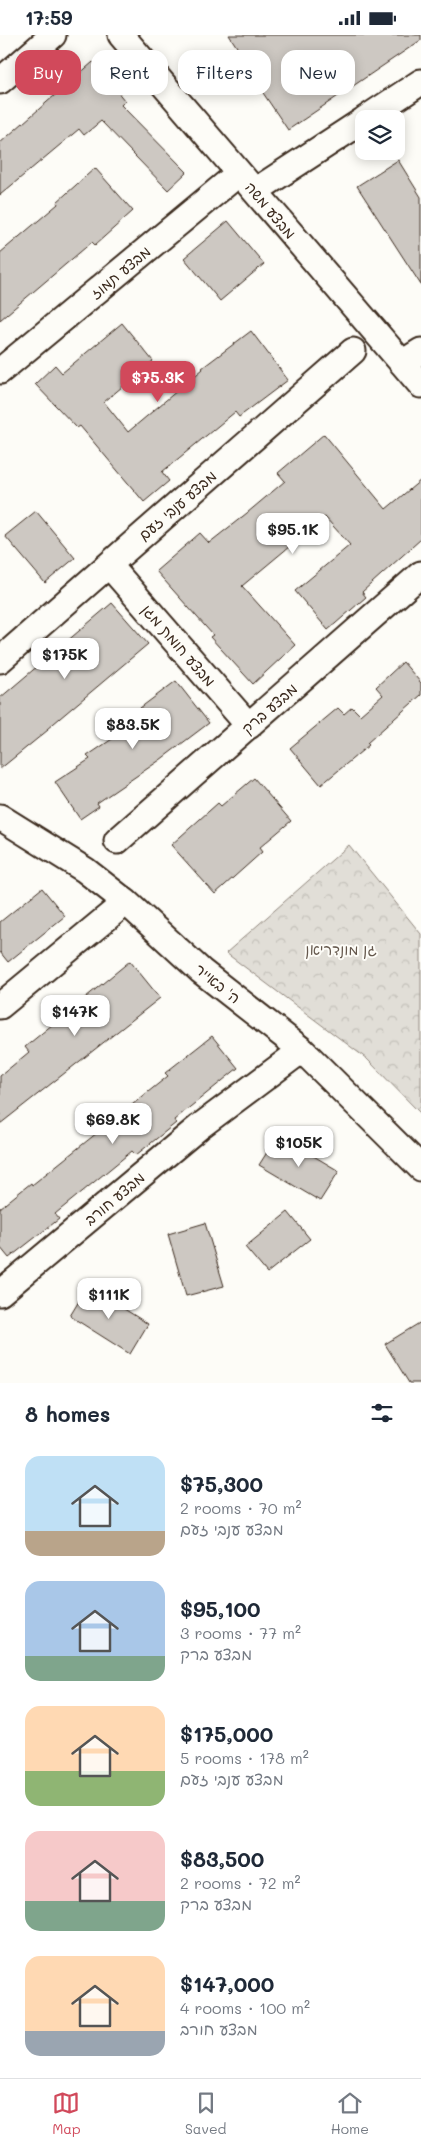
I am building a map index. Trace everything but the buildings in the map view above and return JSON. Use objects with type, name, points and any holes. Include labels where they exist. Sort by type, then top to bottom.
[{"type":"street","points":[[0,81],[53,35]]},
{"type":"street","name":"מבצע משה","points":[[122,35],[247,182],[412,357],[421,385]]},
{"type":"street","name":"מבצע תמוז","points":[[378,110],[421,82]]},
{"type":"street","name":"מבצע תמוז","points":[[0,371],[247,182],[355,124]]},
{"type":"street","name":"מבצע ענבי זעם","points":[[0,660],[354,351]]},
{"type":"street","name":"מבצע חומת מגן","points":[[109,565],[249,726]]},
{"type":"street","name":"מבצע ברק","points":[[117,841],[421,575]]},
{"type":"street","name":"ה' באייר","points":[[0,817],[85,870],[126,902],[201,971],[302,1050],[421,1168]]},
{"type":"street","points":[[0,1006],[126,902]]},
{"type":"street","name":"מבצע חורב","points":[[0,1293],[200,1127],[302,1050]]},
{"type":"green space","name":"גן מונדריאן","points":[[349,845],[421,934],[421,1114],[367,1059],[226,953]]}]
